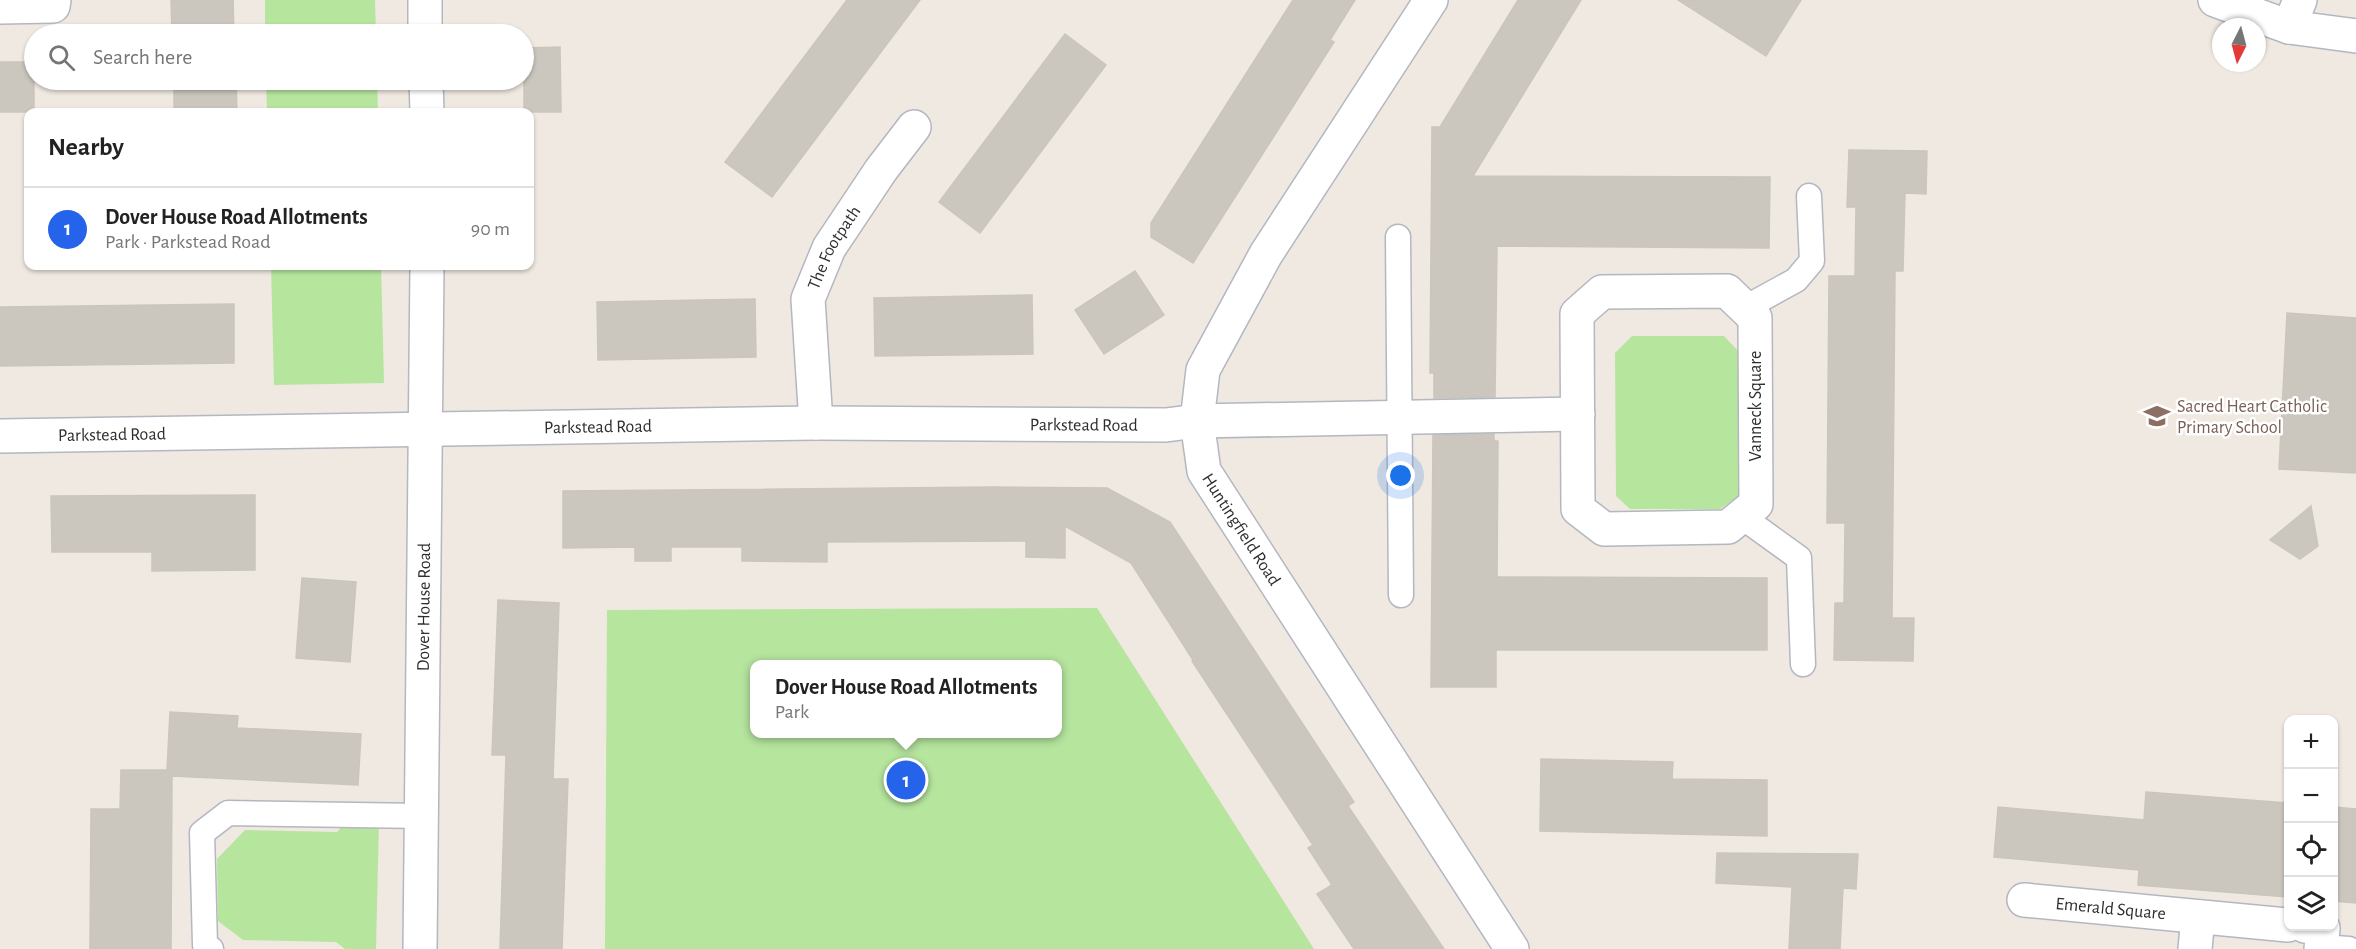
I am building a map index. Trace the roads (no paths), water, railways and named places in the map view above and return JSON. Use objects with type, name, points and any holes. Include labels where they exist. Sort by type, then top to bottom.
[{"type":"street","points":[[0,7],[53,6],[54,0]]},
{"type":"street","points":[[425,0],[425,24]]},
{"type":"street","name":"Huntingfield Road","points":[[1431,0],[1266,254],[1203,370],[1197,422],[1204,471],[1512,949]]},
{"type":"street","points":[[2215,0],[2295,14],[2356,36]]},
{"type":"street","points":[[426,90],[427,108]]},
{"type":"street","name":"The Footpath","points":[[816,423],[808,299],[830,248],[881,170],[914,127]]},
{"type":"street","name":"Dover House Road","points":[[420,949],[428,270]]},
{"type":"street","points":[[1741,516],[1728,527],[1604,529],[1578,508],[1577,314],[1602,292],[1727,291],[1745,308]]},
{"type":"street","name":"Vanneck Square","points":[[1741,516],[1756,504],[1755,318],[1745,308]]},
{"type":"street","points":[[1197,422],[1578,414]]},
{"type":"street","name":"Parkstead Road","points":[[0,436],[816,423],[1166,425],[1197,422]]},
{"type":"street","name":"Emerald Square","points":[[2024,900],[2284,925]]},
{"type":"street","points":[[2195,949],[2198,916]]},
{"type":"lane","points":[[1745,308],[1796,279],[1812,261],[1809,196]]},
{"type":"lane","points":[[1398,237],[1401,594]]},
{"type":"lane","points":[[1741,516],[1799,558],[1803,664]]},
{"type":"lane","points":[[211,949],[205,945],[202,833],[228,813],[422,816]]},
{"type":"place","name":"Sacred Heart Catholic Primary School","points":[[2157,416]]},
{"type":"place","name":"Dover House Road Allotments","points":[[906,780]]}]
